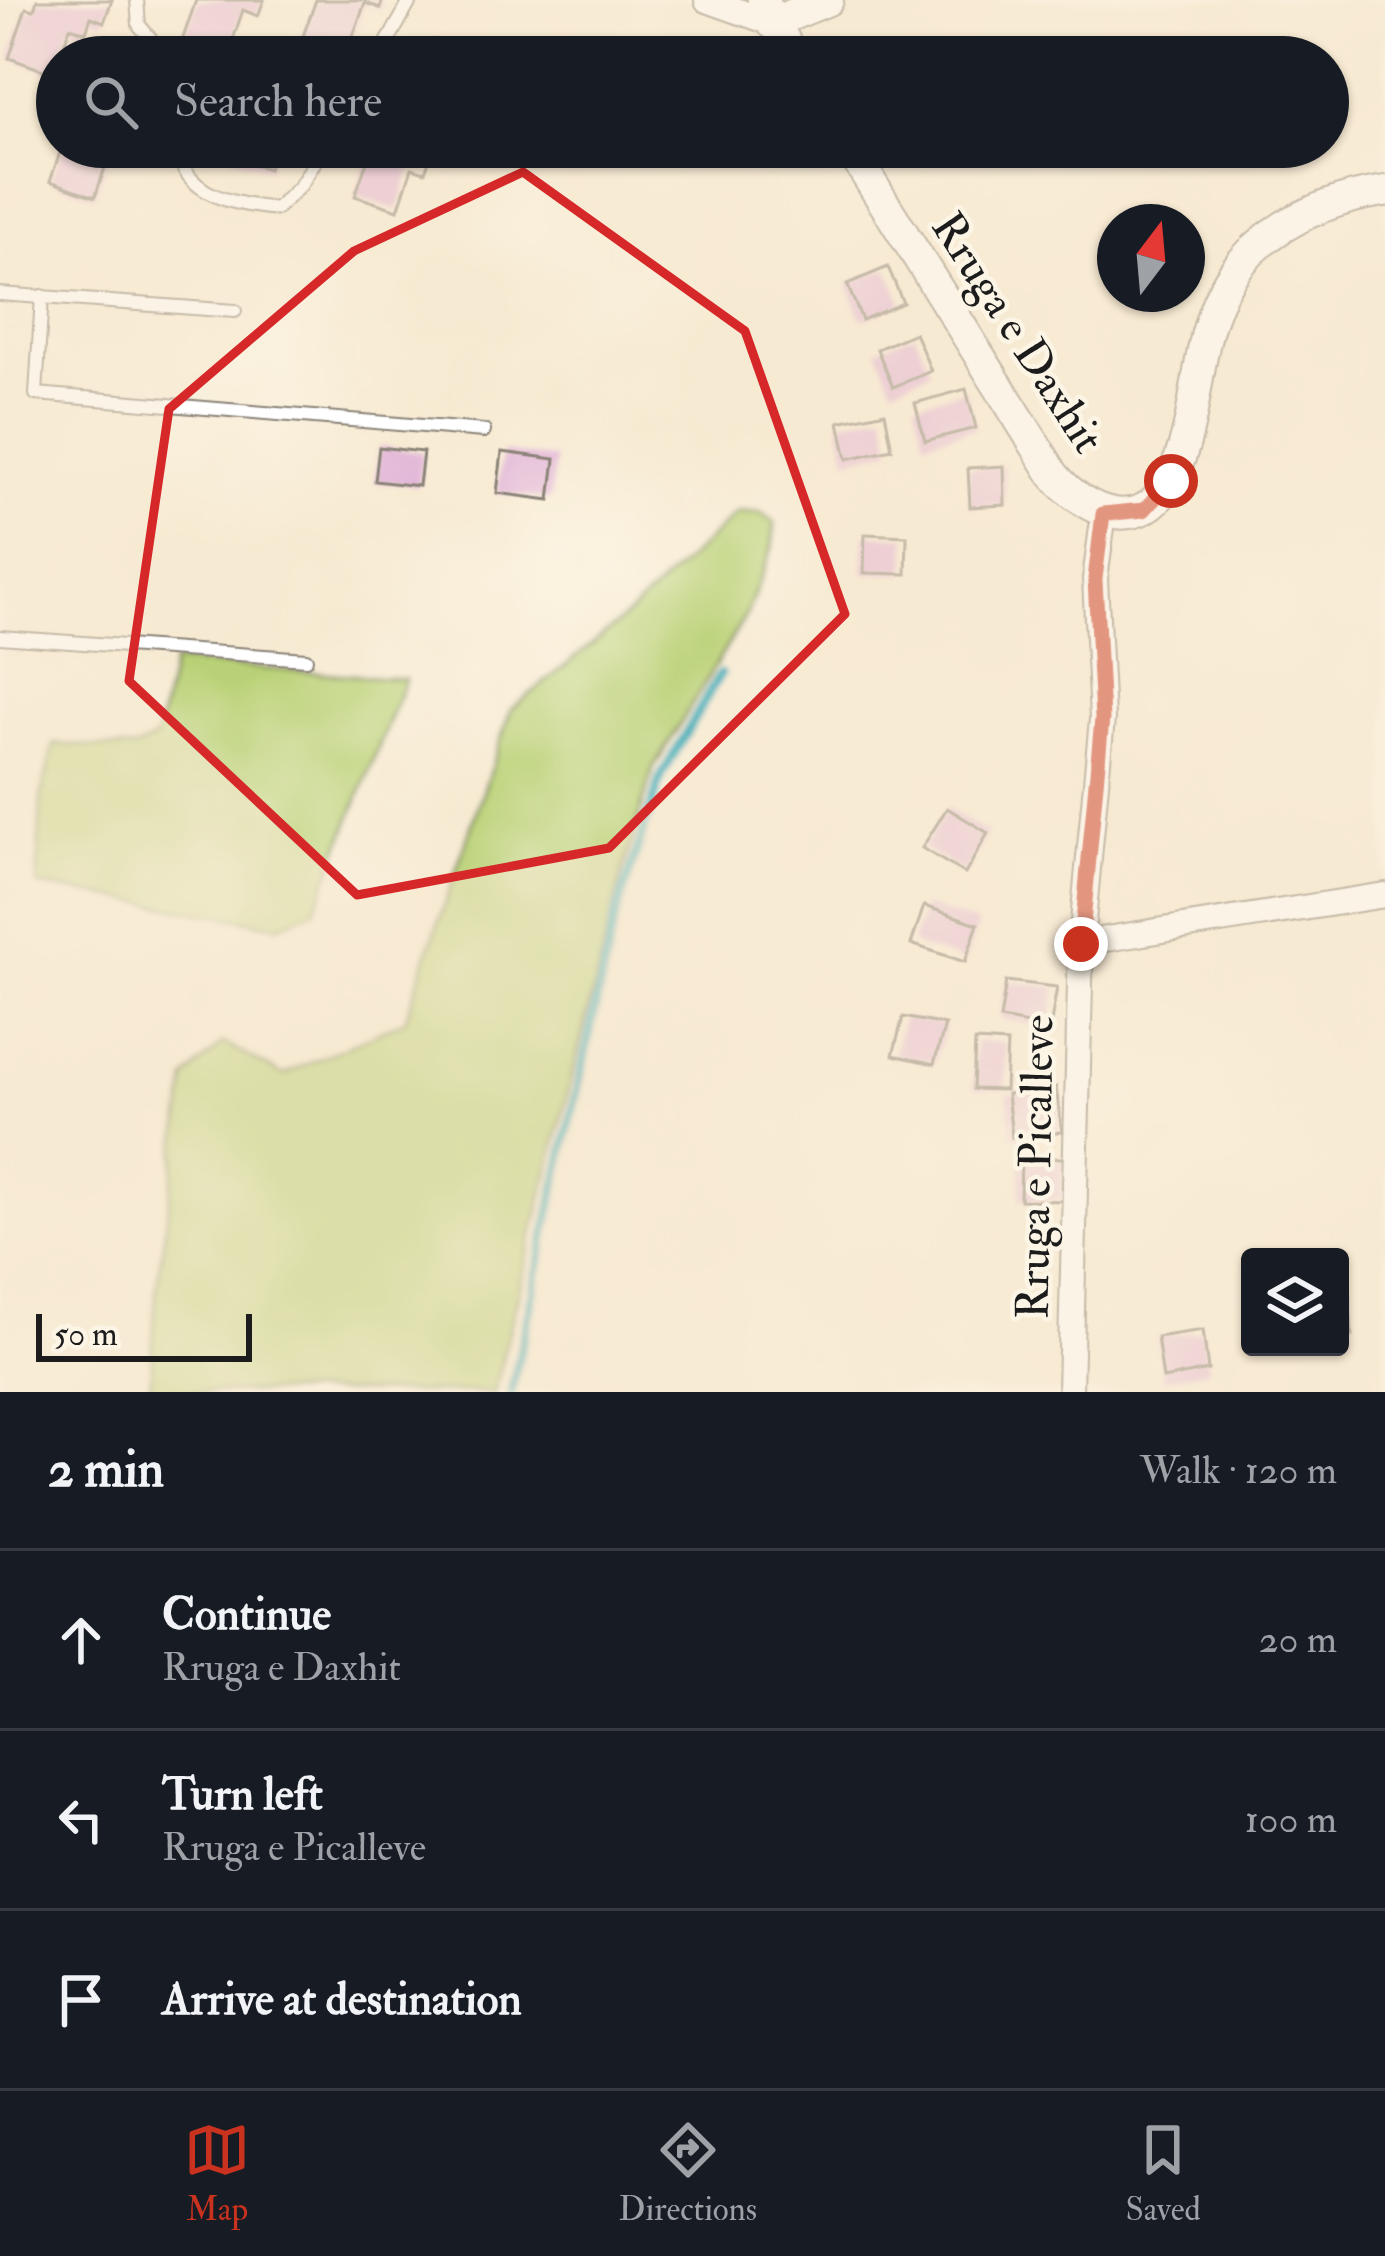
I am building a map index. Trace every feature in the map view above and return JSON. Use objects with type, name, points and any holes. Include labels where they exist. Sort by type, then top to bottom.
[{"type":"street","points":[[707,0],[767,12],[828,0]]},
{"type":"street","name":"Rruga e Daxhit","points":[[862,168],[1054,475],[1085,506],[1103,514],[1144,510],[1171,481],[1216,303],[1249,254],[1295,220],[1385,191]]},
{"type":"street","name":"Rruga e Picalleve","points":[[1070,1392],[1081,944],[1102,719],[1095,579],[1103,514]]},
{"type":"street","points":[[1081,944],[1385,895]]},
{"type":"lane","points":[[137,0],[139,25],[148,36]]},
{"type":"lane","points":[[391,36],[411,0]]},
{"type":"lane","points":[[180,168],[200,190],[243,206],[277,209],[311,168]]},
{"type":"lane","points":[[0,294],[236,311]]},
{"type":"lane","points":[[42,296],[36,394],[484,430]]},
{"type":"lane","points":[[0,638],[306,659]]},
{"type":"highlighted area","points":[[523,172],[745,331],[845,614],[609,848],[357,895],[129,681],[169,409],[354,251]]},
{"type":"green space","points":[[737,513],[761,513],[775,523],[772,548],[747,613],[653,769],[623,870],[494,1392],[150,1392],[156,1292],[187,1078],[223,1043],[283,1075],[405,1020],[511,710],[628,615]]},
{"type":"green space","points":[[173,662],[405,679],[315,910],[279,926],[37,885],[41,797],[54,744],[135,749],[156,738]]},
{"type":"building","points":[[37,0],[112,0],[104,22],[91,17],[86,32],[70,27],[67,36],[36,36],[36,68],[9,58],[26,8],[34,10]]},
{"type":"building","points":[[196,0],[264,0],[258,16],[243,10],[234,36],[184,36]]},
{"type":"building","points":[[316,0],[383,0],[380,8],[365,3],[353,36],[303,36]]},
{"type":"building","points":[[55,168],[105,168],[95,197],[50,181]]},
{"type":"building","points":[[365,168],[412,168],[398,210],[355,196]]},
{"type":"building","points":[[888,267],[903,303],[862,320],[847,284]]},
{"type":"building","points":[[915,333],[931,371],[893,387],[877,349]]},
{"type":"building","points":[[966,389],[976,428],[925,441],[915,403]]},
{"type":"building","points":[[885,412],[892,449],[847,459],[839,422]]},
{"type":"building","points":[[379,447],[423,452],[419,486],[375,481]]},
{"type":"building","points":[[502,452],[555,459],[550,500],[497,493]]},
{"type":"building","points":[[1004,466],[1005,505],[970,507],[968,468]]},
{"type":"building","points":[[865,534],[907,536],[906,574],[864,573]]},
{"type":"building","points":[[947,808],[988,833],[965,874],[922,848]]},
{"type":"building","points":[[924,906],[978,924],[965,962],[911,944]]},
{"type":"building","points":[[1006,981],[1057,987],[1050,1028],[1000,1019]]},
{"type":"building","points":[[903,1017],[945,1025],[934,1064],[893,1055]]},
{"type":"building","points":[[975,1041],[1007,1043],[1005,1090],[973,1089]]},
{"type":"building","points":[[1056,1087],[1062,1132],[1012,1137],[1007,1094]]},
{"type":"building","points":[[1021,1158],[1069,1158],[1068,1201],[1020,1200]]},
{"type":"building","points":[[1203,1330],[1208,1370],[1163,1379],[1157,1337]]},
{"type":"waterway","points":[[511,1392],[615,918],[662,775],[720,674]]},
{"type":"route","points":[[1081,944],[1104,683],[1095,579],[1103,514],[1144,510],[1171,481]]}]
